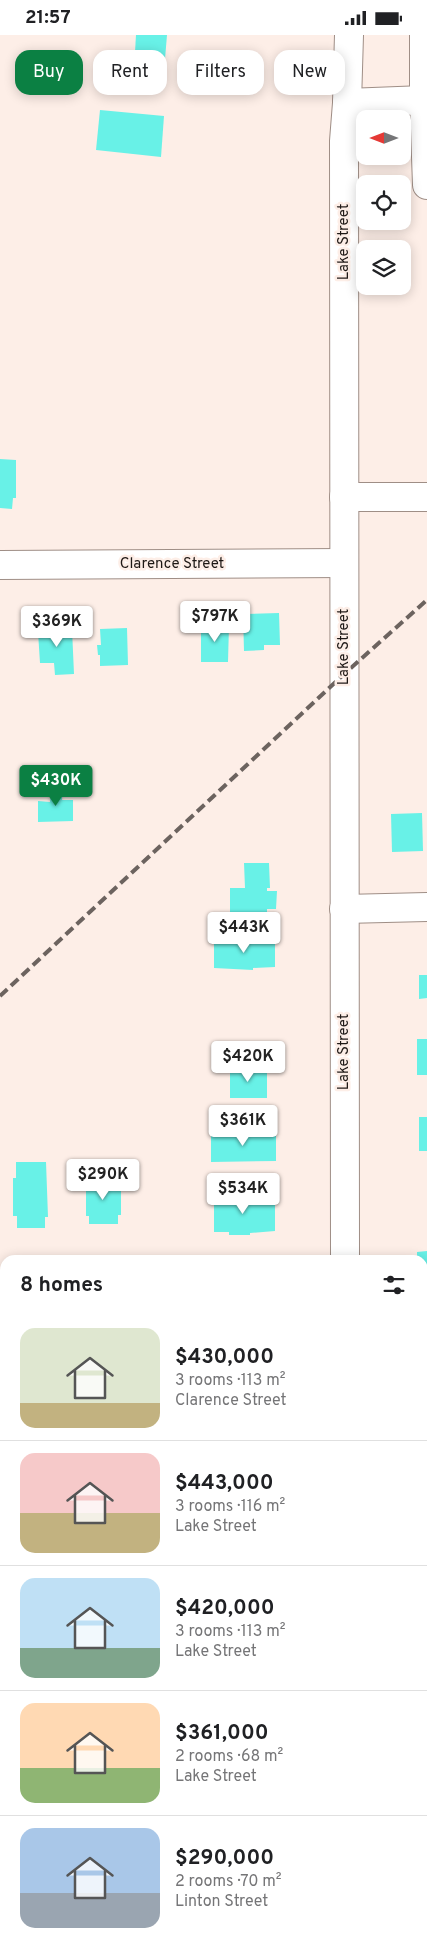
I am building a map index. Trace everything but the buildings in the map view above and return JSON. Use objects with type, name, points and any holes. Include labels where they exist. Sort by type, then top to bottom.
[{"type":"street","name":"Lake Street","points":[[345,1255],[344,141],[348,103],[349,35]]},
{"type":"street","points":[[424,35],[427,185]]},
{"type":"street","points":[[348,103],[426,100]]},
{"type":"street","points":[[344,497],[427,497]]},
{"type":"street","name":"Clarence Street","points":[[0,565],[344,563]]},
{"type":"street","points":[[344,909],[427,907]]},
{"type":"railway","points":[[0,996],[343,675],[427,600]]}]
